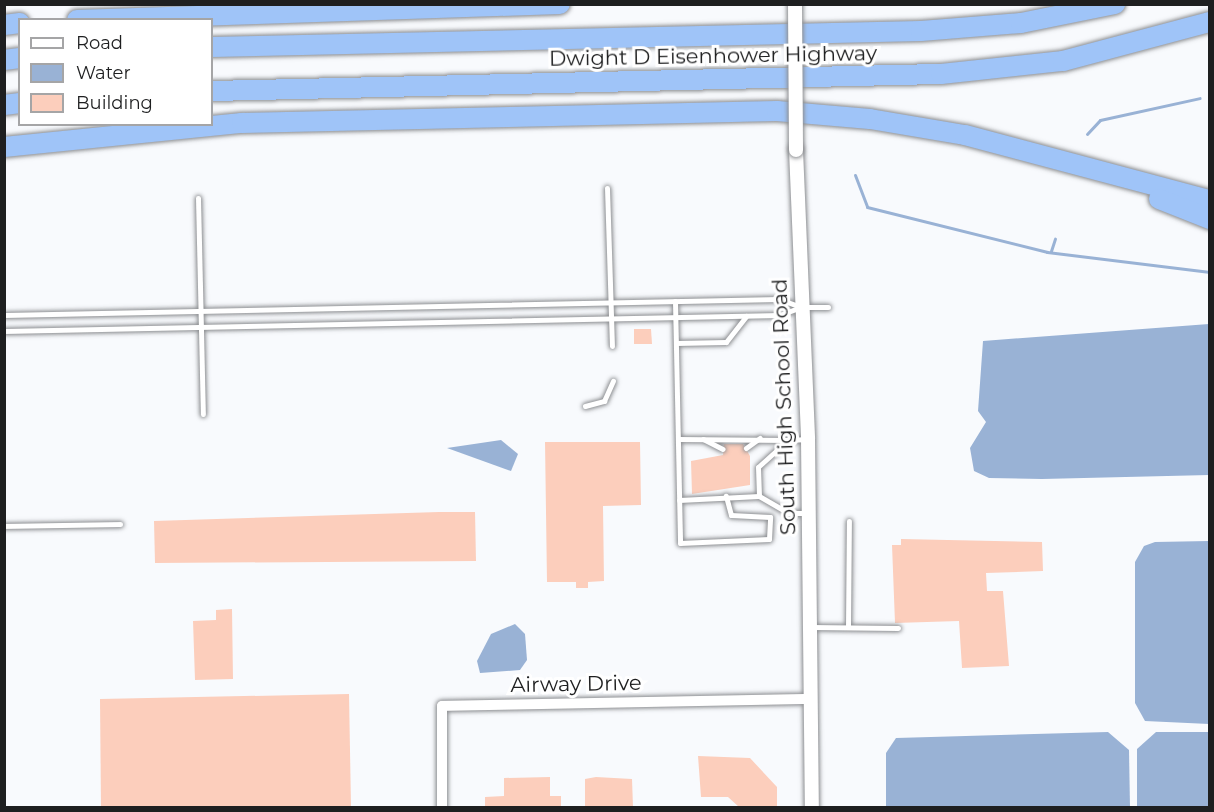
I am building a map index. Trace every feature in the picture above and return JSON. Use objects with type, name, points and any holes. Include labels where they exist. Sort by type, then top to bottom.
[{"type":"highway","points":[[137,18],[560,4]]},
{"type":"highway","name":"Dwight D Eisenhower Highway","points":[[213,47],[921,31],[1021,23],[1115,4]]},
{"type":"highway","name":"Dwight D Eisenhower Highway","points":[[213,91],[941,74],[1074,58],[1209,22]]},
{"type":"highway","points":[[213,125],[777,111],[921,127],[1010,145],[1209,201]]},
{"type":"highway","points":[[4,147],[187,126]]},
{"type":"highway","points":[[921,127],[1209,219]]},
{"type":"street","name":"South High School Road","points":[[795,4],[796,150],[810,513],[812,807]]},
{"type":"street","name":"Airway Drive","points":[[442,807],[442,706],[812,699]]},
{"type":"lane","points":[[608,188],[612,346]]},
{"type":"lane","points":[[198,198],[203,414]]},
{"type":"lane","points":[[4,315],[779,299],[801,307],[828,307]]},
{"type":"lane","points":[[675,301],[680,543],[765,542],[772,535],[770,518],[731,515],[726,496]]},
{"type":"lane","points":[[4,332],[780,315],[801,307]]},
{"type":"lane","points":[[676,343],[726,342],[746,316]]},
{"type":"lane","points":[[585,406],[604,401],[613,381]]},
{"type":"lane","points":[[678,439],[762,437],[788,440],[808,439]]},
{"type":"lane","points":[[746,448],[762,437]]},
{"type":"lane","points":[[703,439],[723,449]]},
{"type":"lane","points":[[759,496],[758,467],[788,440]]},
{"type":"lane","points":[[679,500],[759,496],[788,513],[810,513]]},
{"type":"lane","points":[[848,627],[849,521]]},
{"type":"lane","points":[[4,526],[120,524]]},
{"type":"lane","points":[[811,627],[898,628]]},
{"type":"water","points":[[1209,324],[1209,475],[1042,479],[989,478],[974,471],[970,448],[986,422],[978,411],[983,341]]},
{"type":"water","points":[[501,440],[518,454],[511,471],[447,448]]},
{"type":"water","points":[[1209,541],[1209,724],[1145,721],[1135,703],[1135,562],[1144,546],[1155,542]]},
{"type":"water","points":[[515,624],[525,634],[527,660],[520,670],[480,673],[477,661],[491,634]]},
{"type":"water","points":[[1108,732],[1129,750],[1130,807],[886,807],[886,753],[896,738]]},
{"type":"water","points":[[1156,732],[1209,732],[1209,807],[1137,807],[1137,749]]},
{"type":"building","points":[[634,329],[651,329],[652,344],[634,344]]},
{"type":"building","points":[[545,442],[640,442],[641,505],[603,506],[604,581],[588,582],[588,588],[576,588],[576,582],[547,582]]},
{"type":"building","points":[[724,444],[743,444],[750,456],[750,485],[692,494],[691,461],[723,455]]},
{"type":"building","points":[[475,512],[476,561],[155,563],[154,521]]},
{"type":"building","points":[[901,539],[1042,542],[1043,571],[986,573],[987,591],[1003,591],[1009,666],[962,668],[959,621],[895,623],[892,545],[901,545]]},
{"type":"building","points":[[232,609],[233,679],[195,680],[193,621],[216,620],[216,610]]},
{"type":"building","points":[[349,694],[351,807],[101,807],[100,699]]},
{"type":"building","points":[[698,756],[750,758],[777,787],[777,807],[739,807],[728,797],[701,797]]},
{"type":"building","points":[[550,777],[550,796],[561,796],[561,807],[485,807],[485,797],[504,796],[504,778]]},
{"type":"building","points":[[596,777],[632,779],[633,807],[585,807],[585,779]]},
{"type":"waterway","points":[[1087,134],[1100,120],[1200,98]]},
{"type":"waterway","points":[[855,175],[867,207],[1047,252],[1210,272]]},
{"type":"waterway","points":[[1051,251],[1055,239]]}]
